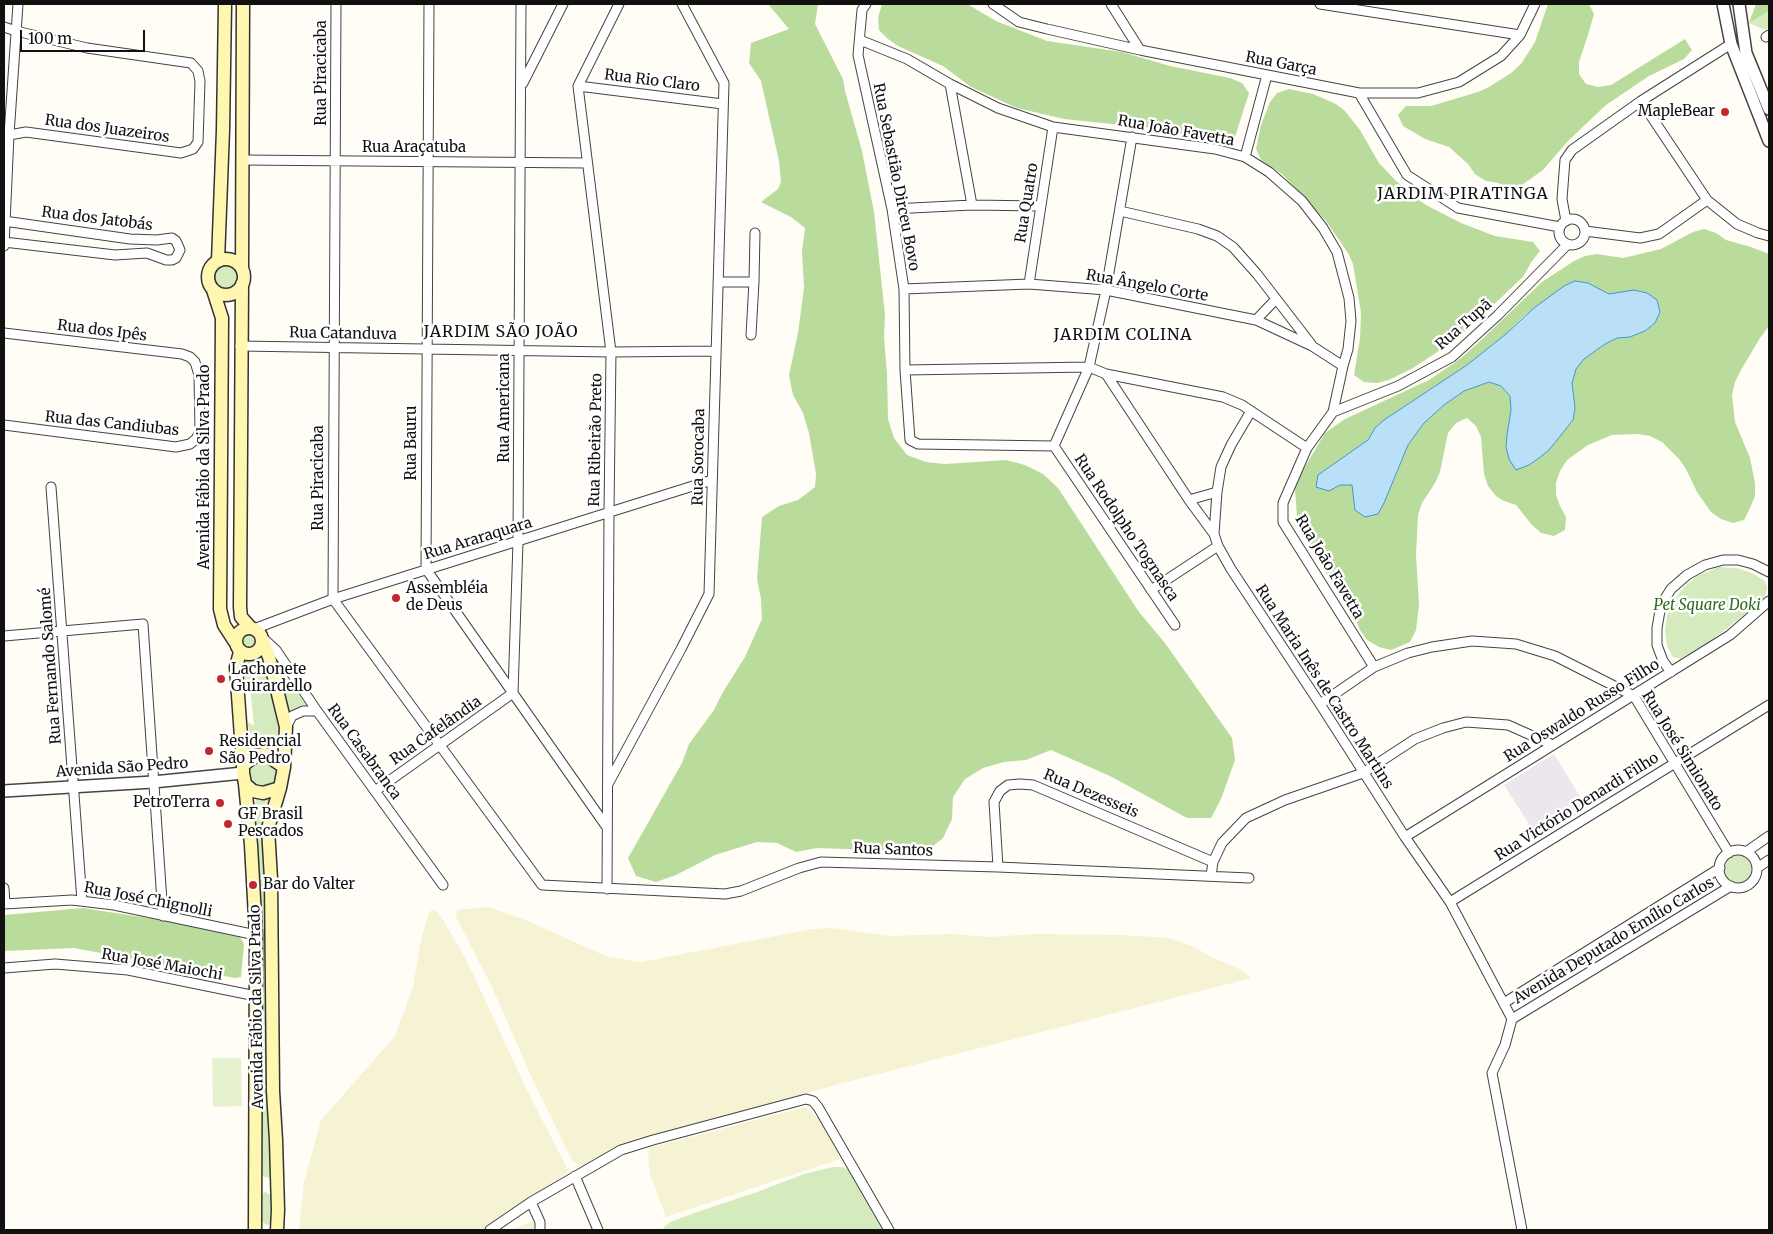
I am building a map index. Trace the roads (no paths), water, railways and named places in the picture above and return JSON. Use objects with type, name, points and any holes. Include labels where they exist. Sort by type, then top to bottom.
[{"type":"main road","points":[[218,260],[224,120],[225,4]]},
{"type":"main road","points":[[242,269],[234,261],[218,260],[210,268],[208,274],[213,290],[223,295],[229,295],[237,290],[242,284],[244,277],[242,269],[243,4]]},
{"type":"main road","name":"Avenida Fábio da Silva Prado","points":[[242,284],[240,346],[241,617],[257,633],[269,657],[286,728],[284,767],[268,828],[272,936],[276,1229]]},
{"type":"main road","name":"Avenida Fábio da Silva Prado","points":[[213,290],[222,318],[220,609],[224,625],[238,647],[236,667],[251,845],[256,936],[256,1229]]},
{"type":"main road","points":[[247,628],[257,633],[262,644],[257,651],[249,654],[238,647],[237,634],[247,628]]},
{"type":"main road","points":[[280,788],[263,793],[252,791],[244,774],[257,755],[266,754],[284,767]]},
{"type":"main road","points":[[255,1189],[260,1184],[266,1183],[272,1185],[277,1194]]},
{"type":"street","points":[[4,247],[6,135],[18,4]]},
{"type":"street","name":"Rua Piracicaba","points":[[333,599],[336,4]]},
{"type":"street","name":"Rua Bauru","points":[[426,569],[429,4]]},
{"type":"street","name":"Rua Americana","points":[[514,693],[518,542],[521,4]]},
{"type":"street","points":[[522,85],[563,4]]},
{"type":"street","points":[[578,86],[619,4]]},
{"type":"street","name":"Rua Sorocaba","points":[[606,787],[709,594],[724,83],[682,4]]},
{"type":"street","name":"Rua Sebastião Dirceu Bovo","points":[[866,4],[862,10],[858,55],[892,209],[904,289],[905,370],[910,440],[918,444],[1054,446]]},
{"type":"street","name":"Rua Garça","points":[[993,4],[1019,22],[1140,50],[1359,93],[1418,93],[1459,82],[1501,56],[1520,35],[1535,4]]},
{"type":"street","points":[[1111,4],[1140,50]]},
{"type":"street","points":[[1324,4],[1520,35]]},
{"type":"street","points":[[1723,4],[1731,44],[1769,141]]},
{"type":"street","points":[[1739,4],[1746,53],[1769,109]]},
{"type":"street","points":[[4,27],[16,31]]},
{"type":"street","name":"Rua dos Juazeiros","points":[[6,135],[26,132],[181,154],[193,149],[198,142],[200,80],[198,70],[191,63],[87,48],[16,31]]},
{"type":"street","name":"Rua João Favetta","points":[[860,40],[907,59],[950,84],[998,108],[1053,127],[1215,149],[1245,157],[1269,172],[1302,201],[1323,228],[1337,252],[1349,298],[1351,321],[1348,349],[1333,412],[1307,448],[1283,503],[1283,522],[1374,667]]},
{"type":"street","points":[[1359,93],[1407,176],[1458,208],[1563,224],[1574,219],[1582,223],[1585,236],[1580,242],[1572,245],[1561,239],[1559,235],[1563,224],[1562,199],[1565,160],[1572,150],[1641,101],[1731,44]]},
{"type":"street","points":[[1245,157],[1267,75]]},
{"type":"street","points":[[950,84],[972,205]]},
{"type":"street","name":"Rua Rio Claro","points":[[578,86],[723,104]]},
{"type":"street","name":"Rua Ribeirão Preto","points":[[578,86],[611,352],[606,787],[607,889]]},
{"type":"street","points":[[1641,101],[1707,200],[1737,224],[1758,234],[1769,236]]},
{"type":"street","name":"Rua dos Juazeiros","points":[[7,119],[26,132]]},
{"type":"street","name":"Rua Quatro","points":[[1029,284],[1053,127]]},
{"type":"street","points":[[1054,446],[1089,367],[1106,290],[1132,137]]},
{"type":"street","name":"Rua Araçatuba","points":[[242,160],[587,163]]},
{"type":"street","points":[[1585,231],[1640,238],[1659,234],[1707,200]]},
{"type":"street","points":[[892,209],[972,205],[1040,206]]},
{"type":"street","points":[[1120,211],[1198,229],[1217,236],[1233,247],[1257,274],[1312,346]]},
{"type":"street","name":"Rua dos Jatobás","points":[[4,221],[130,239],[157,240],[172,238],[176,241],[180,250],[176,258],[166,260],[147,253],[115,255],[4,242]]},
{"type":"street","points":[[751,335],[755,232]]},
{"type":"street","name":"Rua Tupã","points":[[1333,412],[1398,386],[1452,357],[1498,315],[1568,244]]},
{"type":"street","points":[[718,282],[754,282]]},
{"type":"street","name":"Rua Ângelo Corte","points":[[904,289],[1029,284],[1106,290],[1256,320],[1312,346],[1343,366]]},
{"type":"street","points":[[1256,320],[1276,299]]},
{"type":"street","name":"Rua dos Ipês","points":[[4,333],[182,354],[190,357],[195,362]]},
{"type":"street","name":"Rua Catanduva","points":[[240,346],[519,349],[611,352],[716,351]]},
{"type":"street","name":"Rua das Candiubas","points":[[4,425],[176,447],[190,444],[200,432],[199,375],[195,362]]},
{"type":"street","points":[[905,370],[1089,367],[1106,374],[1223,397],[1242,405],[1307,448]]},
{"type":"street","name":"Rua Maria Inês de Castro Martins","points":[[1106,374],[1189,500],[1214,534],[1218,546],[1231,569],[1405,837],[1450,902],[1512,1019]]},
{"type":"street","points":[[1214,534],[1221,467],[1231,445],[1251,411]]},
{"type":"street","name":"Rua Rodolpho Tognasca","points":[[1054,446],[1175,625]]},
{"type":"street","name":"Rua Araraquara","points":[[257,633],[333,599],[712,480]]},
{"type":"street","name":"Rua Fernando Salomé","points":[[51,488],[82,902]]},
{"type":"street","points":[[1189,500],[1217,492]]},
{"type":"street","points":[[1151,590],[1218,546]]},
{"type":"street","points":[[1671,672],[1663,661],[1657,645],[1657,628],[1661,605],[1672,589],[1687,575],[1705,565],[1724,560],[1738,560],[1769,572]]},
{"type":"street","points":[[426,569],[606,826]]},
{"type":"street","points":[[333,599],[440,746]]},
{"type":"street","name":"Rua Oswaldo Russo Filho","points":[[1405,837],[1730,635],[1769,601]]},
{"type":"street","points":[[4,636],[143,624],[163,916]]},
{"type":"street","name":"Rua Casabranca","points":[[257,633],[276,650],[317,711],[443,885]]},
{"type":"street","name":"Rua José Simionato","points":[[1320,704],[1374,667],[1408,653],[1432,647],[1472,641],[1516,644],[1555,656],[1634,696],[1729,853]]},
{"type":"street","name":"Rua Cafelândia","points":[[375,790],[514,693]]},
{"type":"street","name":"Rua Victório Denardi Filho","points":[[1450,902],[1769,705]]},
{"type":"street","points":[[286,728],[292,716],[303,711],[317,711]]},
{"type":"street","points":[[1211,876],[1213,862],[1222,843],[1246,818],[1285,800],[1363,773],[1415,739],[1443,728],[1466,722],[1508,725],[1553,745]]},
{"type":"street","name":"Rua Santos","points":[[440,746],[542,885],[725,894],[741,891],[798,868],[822,862],[998,867],[1249,878]]},
{"type":"street","name":"Avenida São Pedro","points":[[4,791],[153,782],[244,774]]},
{"type":"street","name":"Rua Dezesseis","points":[[998,867],[994,802],[1000,791],[1008,785],[1020,784],[1034,785],[1213,862]]},
{"type":"street","points":[[1746,852],[1769,836]]},
{"type":"street","points":[[1737,850],[1746,852],[1754,858],[1757,868],[1755,877],[1748,884],[1739,887],[1731,886],[1722,879],[1720,868],[1722,859],[1729,853],[1737,850]]},
{"type":"street","points":[[1757,868],[1769,860]]},
{"type":"street","name":"Avenida Deputado Emílio Carlos","points":[[1504,1003],[1720,868]]},
{"type":"street","name":"Avenida Deputado Emílio Carlos","points":[[1512,1019],[1731,886]]},
{"type":"street","points":[[4,888],[5,904]]},
{"type":"street","name":"Rua José Chignolli","points":[[5,904],[72,900],[114,905],[256,936]]},
{"type":"street","name":"Rua José Maiochi","points":[[4,968],[56,964],[128,970],[256,996]]},
{"type":"street","points":[[1512,1019],[1505,1045],[1492,1073],[1522,1230]]},
{"type":"street","points":[[490,1230],[531,1202],[621,1150],[806,1099],[813,1101],[818,1107],[889,1230]]},
{"type":"street","points":[[575,1176],[598,1230]]},
{"type":"street","points":[[531,1202],[537,1213],[540,1230]]},
{"type":"water","points":[[1575,281],[1588,283],[1609,294],[1634,290],[1647,293],[1657,300],[1660,312],[1655,323],[1645,331],[1630,337],[1617,338],[1584,359],[1576,369],[1572,383],[1575,408],[1573,420],[1549,450],[1539,458],[1529,465],[1516,470],[1509,459],[1506,447],[1511,410],[1510,396],[1501,386],[1489,382],[1464,391],[1444,405],[1424,423],[1408,445],[1378,514],[1365,517],[1355,510],[1352,485],[1340,485],[1329,491],[1316,487],[1318,475],[1368,440],[1375,428],[1384,420],[1467,365],[1506,334],[1534,308],[1564,286]]},
{"type":"place","name":"MapleBear","points":[[1725,112]]},
{"type":"place","name":"Assembléia de Deus","points":[[396,598]]},
{"type":"place","name":"Lachonete Guirardello","points":[[221,679]]},
{"type":"place","name":"Residencial São Pedro","points":[[209,751]]},
{"type":"place","name":"PetroTerra","points":[[220,803]]},
{"type":"place","name":"GF Brasil Pescados","points":[[228,824]]},
{"type":"place","name":"Bar do Valter","points":[[253,885]]},
{"type":"district","name":"JARDIM PIRATINGA","points":[[1463,194]]},
{"type":"district","name":"JARDIM SÃO JOÃO","points":[[501,332]]},
{"type":"district","name":"JARDIM COLINA","points":[[1123,335]]},
{"type":"park label","name":"Pet Square Doki","points":[[1707,606]]}]
